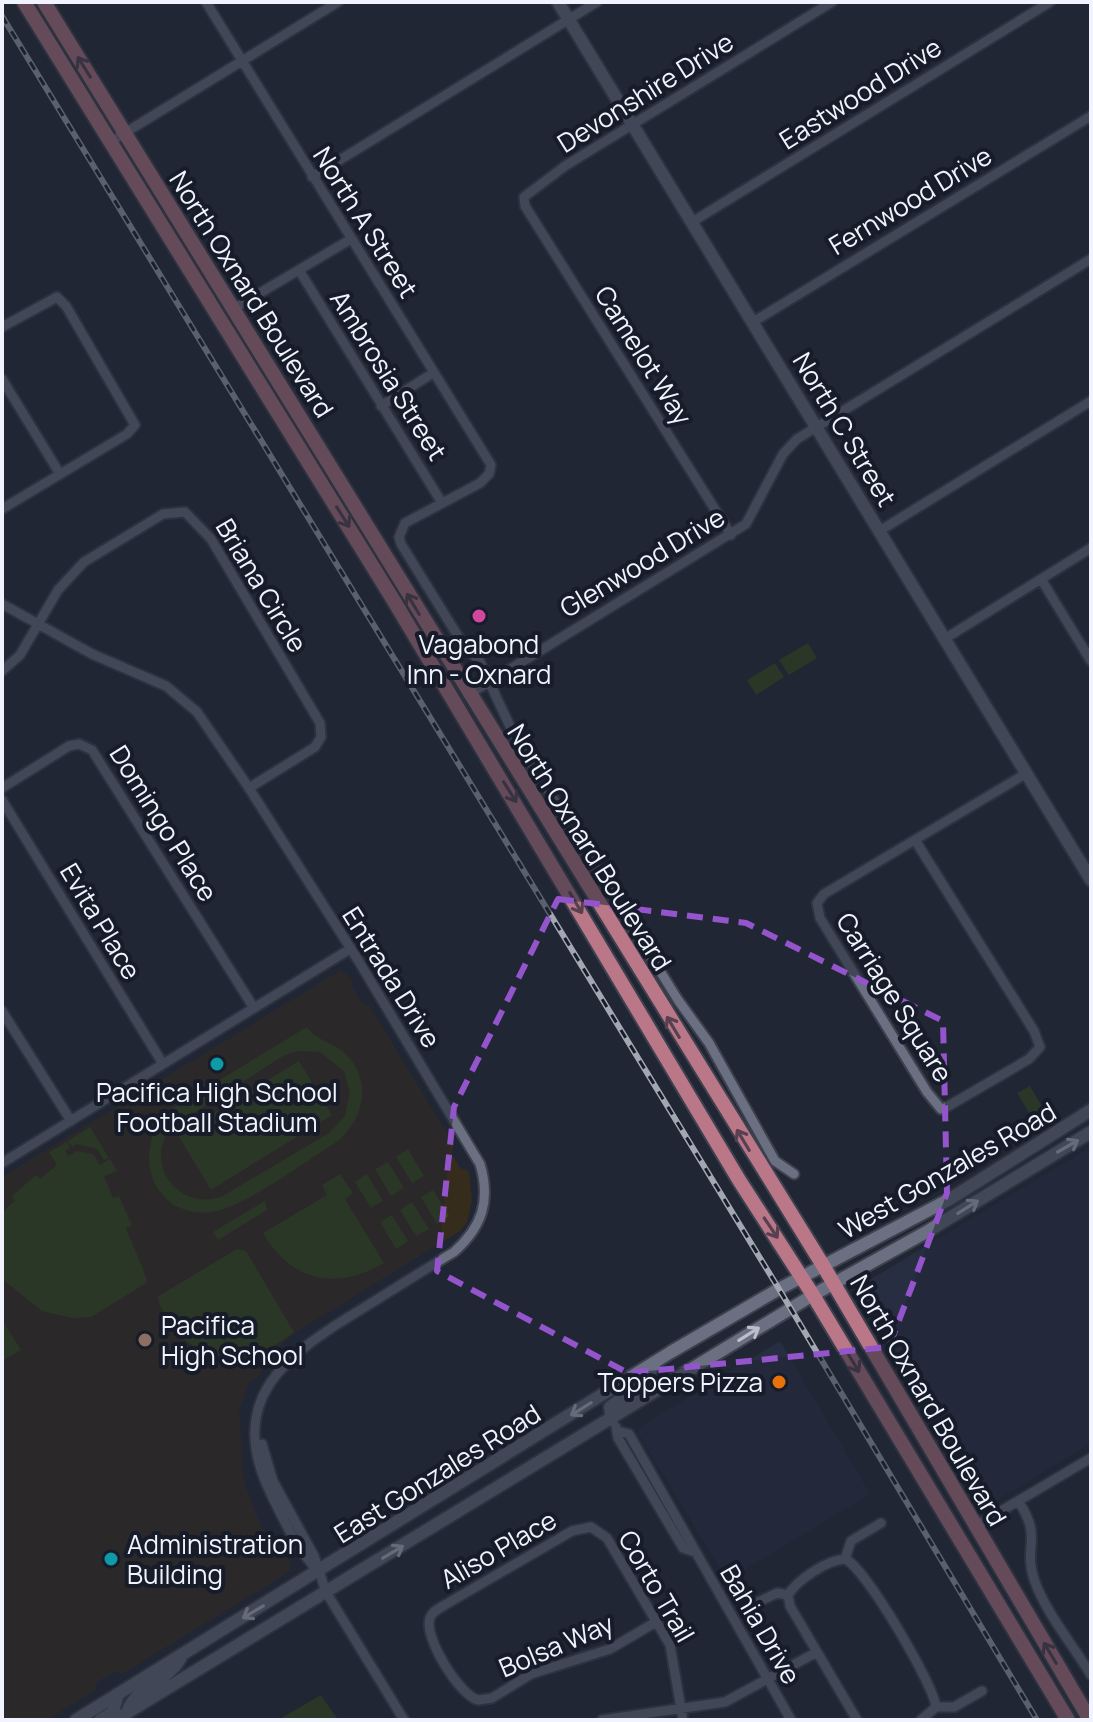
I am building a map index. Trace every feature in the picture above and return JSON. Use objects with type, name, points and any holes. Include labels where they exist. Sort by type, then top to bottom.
[{"type":"main road","name":"North Oxnard Boulevard","points":[[24,2],[319,478],[739,1180],[813,1295],[1068,1720]]},
{"type":"main road","name":"North Oxnard Boulevard","points":[[44,2],[468,695],[824,1267],[1090,1720]]},
{"type":"main road","name":"North C Street","points":[[558,2],[1091,880]]},
{"type":"main road","points":[[145,198],[164,215],[216,298],[233,309],[233,328],[303,441],[319,478]]},
{"type":"main road","points":[[440,679],[452,682],[468,695],[470,713],[485,736],[483,749]]},
{"type":"main road","points":[[670,1060],[696,1063]]},
{"type":"main road","name":"West Gonzales Road","points":[[824,1267],[950,1199],[1091,1110]]},
{"type":"main road","name":"West Gonzales Road","points":[[833,1283],[1091,1132]]},
{"type":"main road","points":[[1035,1145],[1044,1160]]},
{"type":"main road","name":"East Gonzales Road","points":[[76,1720],[656,1362],[824,1267]]},
{"type":"main road","name":"East Gonzales Road","points":[[125,1718],[326,1592],[615,1425],[833,1283]]},
{"type":"main road","points":[[615,1425],[610,1407],[643,1382],[656,1362]]},
{"type":"main road","points":[[940,1506],[956,1512],[967,1527],[974,1527],[975,1540],[985,1563],[980,1574]]},
{"type":"main road","points":[[125,1718],[131,1701],[172,1673],[182,1655]]},
{"type":"main road","points":[[100,1720],[113,1712],[118,1694]]},
{"type":"street","name":"North A Street","points":[[206,2],[491,465],[485,479],[442,503]]},
{"type":"street","points":[[110,142],[338,2]]},
{"type":"street","points":[[312,177],[597,2]]},
{"type":"street","name":"Devonshire Drive","points":[[524,197],[565,166],[830,2]]},
{"type":"street","name":"Eastwood Drive","points":[[692,222],[1050,2]]},
{"type":"street","name":"Fernwood Drive","points":[[753,322],[1091,116]]},
{"type":"street","name":"Camelot Way","points":[[524,197],[525,206],[731,535]]},
{"type":"street","points":[[233,309],[351,239]]},
{"type":"street","name":"Glenwood Drive","points":[[468,695],[731,535],[755,511],[783,454],[818,426],[1091,259]]},
{"type":"street","name":"Ambrosia Street","points":[[299,270],[442,503]]},
{"type":"street","points":[[2,327],[57,297],[75,320],[135,425],[127,434],[2,509]]},
{"type":"street","points":[[381,406],[433,373]]},
{"type":"street","points":[[2,379],[60,474]]},
{"type":"street","points":[[881,530],[1091,401]]},
{"type":"street","points":[[442,503],[413,517],[400,529],[401,544],[450,626],[480,662],[515,737],[672,992],[724,1066],[775,1161],[794,1174]]},
{"type":"street","name":"Briana Circle","points":[[2,671],[20,655],[58,590],[84,562],[163,514],[174,510],[185,512],[211,539],[320,723],[321,737],[315,747],[249,788]]},
{"type":"street","points":[[946,638],[1091,548]]},
{"type":"street","points":[[1041,579],[1091,661]]},
{"type":"street","name":"Entrada Drive","points":[[2,604],[38,627],[146,676],[197,712],[249,788],[350,949],[477,1157],[485,1179],[484,1209],[470,1238],[454,1252],[293,1354],[280,1367],[261,1401],[255,1437],[267,1487],[308,1561],[319,1572],[326,1592],[399,1718]]},
{"type":"street","name":"Domingo Place","points":[[2,788],[69,746],[79,744],[92,750],[254,1008]]},
{"type":"street","name":"Carriage Square","points":[[915,840],[1039,1043],[1029,1059],[941,1109],[927,1092],[817,911],[817,903],[824,894],[1027,773]]},
{"type":"street","name":"Evita Place","points":[[2,800],[163,1064]]},
{"type":"street","points":[[2,1163],[350,949]]},
{"type":"street","points":[[2,1011],[71,1121]]},
{"type":"street","name":"Bahia Drive","points":[[615,1425],[618,1438],[683,1548],[692,1551]]},
{"type":"street","name":"Bahia Drive","points":[[615,1425],[629,1434],[692,1543],[692,1551],[791,1720]]},
{"type":"street","points":[[974,1527],[1091,1458]]},
{"type":"street","points":[[636,1468],[641,1469],[662,1501],[673,1510]]},
{"type":"street","points":[[1019,1502],[1033,1527],[1031,1551],[1034,1579],[1091,1675]]},
{"type":"street","points":[[845,1559],[851,1541],[881,1523]]},
{"type":"street","name":"Aliso Place","points":[[472,1699],[461,1690],[434,1644],[430,1617],[443,1606],[572,1531],[591,1527]]},
{"type":"street","name":"Corto Trail","points":[[591,1527],[607,1538],[674,1657],[683,1720]]},
{"type":"street","points":[[857,1720],[790,1606],[788,1595],[795,1586],[835,1560],[845,1559],[855,1564],[869,1584],[923,1675],[936,1707]]},
{"type":"street","points":[[750,1606],[777,1593],[788,1595]]},
{"type":"street","name":"Bolsa Way","points":[[472,1699],[486,1700],[531,1674],[602,1653],[656,1622]]},
{"type":"street","points":[[602,1720],[725,1702],[817,1652]]},
{"type":"street","points":[[921,1720],[936,1707],[954,1707],[982,1691]]},
{"type":"highlighted area","points":[[558,899],[746,923],[943,1021],[947,1193],[889,1347],[628,1373],[437,1271],[454,1107]]},
{"type":"shaded area","name":"Pacifica High School","points":[[341,970],[352,979],[352,987],[362,1003],[369,1005],[454,1145],[451,1153],[460,1168],[469,1171],[472,1201],[467,1222],[460,1231],[295,1333],[280,1346],[257,1378],[249,1381],[239,1410],[244,1482],[262,1529],[272,1533],[291,1564],[289,1572],[122,1674],[115,1671],[96,1683],[95,1690],[47,1720],[2,1720],[2,1177]]},
{"type":"shaded area","points":[[1091,1147],[1091,1443],[994,1502],[983,1501],[861,1295],[863,1284]]},
{"type":"shaded area","points":[[780,1341],[870,1494],[727,1580],[638,1433],[639,1428]]},
{"type":"green space","points":[[808,643],[817,658],[789,675],[779,660]]},
{"type":"green space","points":[[775,663],[784,677],[756,695],[747,680]]},
{"type":"green space","points":[[307,1027],[314,1035],[342,1051],[359,1073],[362,1086],[359,1111],[345,1134],[335,1143],[256,1194],[211,1212],[190,1211],[172,1204],[160,1192],[152,1176],[149,1158],[152,1139],[160,1122],[175,1107]],"holes":[[[297,1051],[320,1052],[344,1071],[350,1093],[345,1116],[329,1133],[221,1197],[191,1197],[170,1182],[163,1170],[161,1157],[163,1142],[170,1128],[283,1056]]]},
{"type":"green space","points":[[299,1061],[332,1115],[211,1190],[178,1135]]},
{"type":"green space","points":[[1030,1086],[1045,1112],[1033,1119],[1017,1093]]},
{"type":"green space","points":[[90,1127],[109,1158],[104,1160],[97,1149],[77,1144],[72,1147],[68,1141]]},
{"type":"green space","points":[[67,1142],[70,1148],[65,1151],[68,1156],[77,1151],[93,1154],[100,1165],[110,1159],[117,1171],[104,1176],[113,1198],[119,1196],[132,1225],[126,1228],[148,1282],[91,1317],[72,1318],[42,1311],[2,1279],[2,1212],[15,1201],[12,1196],[36,1175],[40,1179],[57,1165],[49,1152]]},
{"type":"green space","points":[[408,1149],[424,1176],[412,1183],[396,1157]]},
{"type":"green space","points":[[388,1162],[404,1188],[391,1196],[375,1169]]},
{"type":"green space","points":[[340,1174],[353,1193],[345,1199],[384,1263],[349,1277],[316,1277],[287,1262],[263,1233],[327,1195],[322,1185]]},
{"type":"green space","points":[[367,1174],[383,1201],[371,1208],[355,1182]]},
{"type":"green space","points":[[433,1190],[449,1216],[437,1224],[421,1197]]},
{"type":"green space","points":[[265,1201],[267,1210],[218,1240],[213,1232]]},
{"type":"green space","points":[[412,1202],[429,1229],[416,1236],[400,1210]]},
{"type":"green space","points":[[392,1215],[408,1241],[396,1249],[380,1222]]},
{"type":"green space","points":[[237,1249],[246,1251],[294,1332],[274,1346],[254,1354],[234,1357],[215,1355],[197,1348],[181,1336],[157,1297]]},
{"type":"green space","points":[[2,1320],[21,1350],[2,1361]]},
{"type":"green space","points":[[321,1695],[338,1720],[278,1720]]},
{"type":"railway","points":[[2,16],[779,1289],[1037,1720]]},
{"type":"place","name":"Vagabond Inn - Oxnard","points":[[479,616]]},
{"type":"place","name":"Pacifica High School Football Stadium","points":[[217,1064]]},
{"type":"place","name":"Pacifica High School","points":[[145,1340]]},
{"type":"place","name":"Toppers Pizza","points":[[779,1382]]},
{"type":"place","name":"Administration Building","points":[[111,1559]]}]
